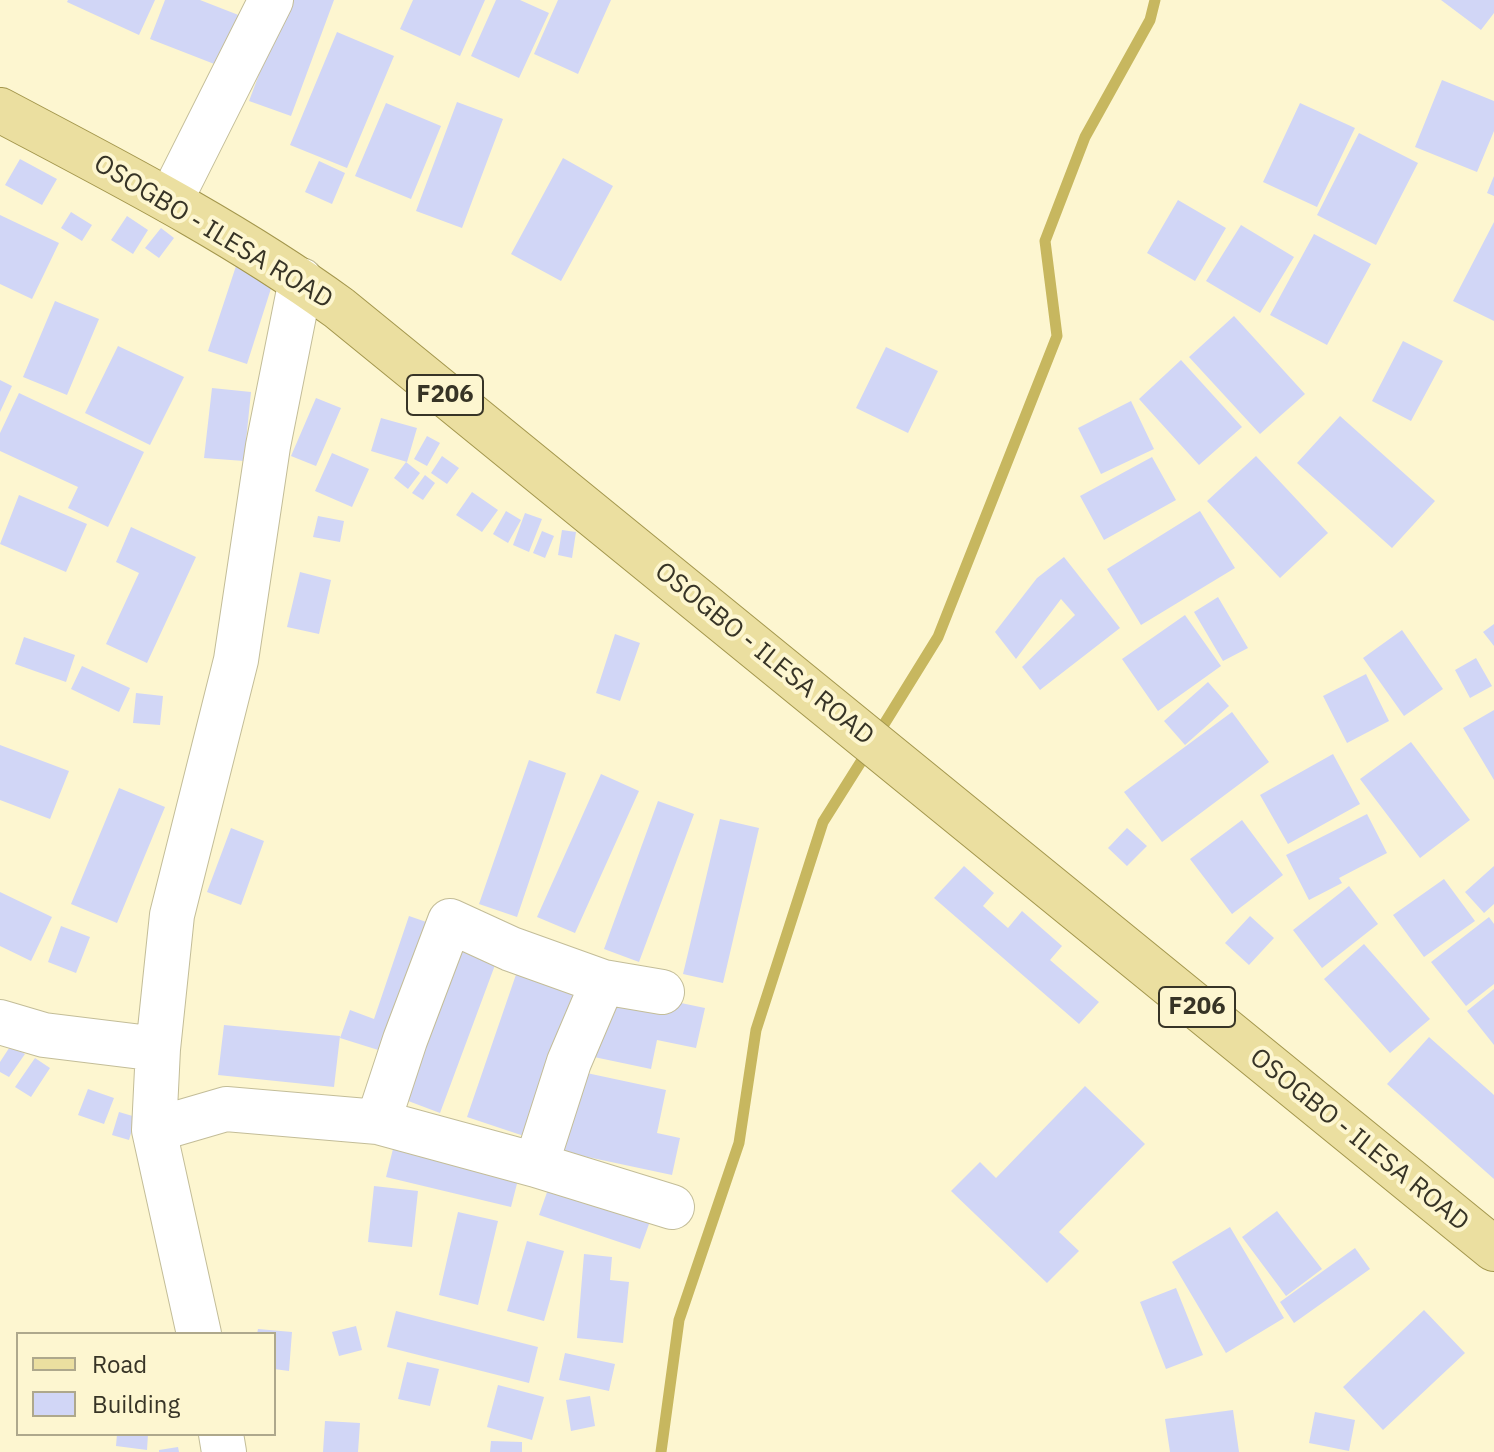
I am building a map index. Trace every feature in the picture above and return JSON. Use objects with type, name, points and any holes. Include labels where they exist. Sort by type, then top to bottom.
[{"type":"main road","name":"OSOGBO - ILESA ROAD","points":[[0,110],[170,201],[301,280],[351,318],[666,576],[857,727],[1494,1249]]},
{"type":"street","points":[[170,201],[271,0]]},
{"type":"street","points":[[199,1332],[154,1130],[158,1049],[172,915],[236,660],[268,446],[301,280]]},
{"type":"street","points":[[378,1122],[450,921],[511,949],[603,982],[662,992]]},
{"type":"street","points":[[536,1165],[569,1062],[603,982]]},
{"type":"street","points":[[0,1022],[44,1035],[158,1049]]},
{"type":"street","points":[[154,1130],[226,1109],[378,1122],[536,1165],[672,1207]]},
{"type":"building","points":[[68,0],[155,0],[139,35]]},
{"type":"building","points":[[165,0],[200,0],[241,16],[222,67],[150,39]]},
{"type":"building","points":[[287,0],[334,0],[291,116],[249,101]]},
{"type":"building","points":[[413,0],[485,0],[460,56],[400,29]]},
{"type":"building","points":[[496,0],[520,0],[549,13],[519,78],[471,56]]},
{"type":"building","points":[[558,0],[611,0],[578,74],[534,54]]},
{"type":"building","points":[[1441,0],[1494,0],[1494,13],[1481,30]]},
{"type":"building","points":[[337,32],[394,56],[347,168],[290,145]]},
{"type":"building","points":[[1442,80],[1494,101],[1494,131],[1477,172],[1415,147]]},
{"type":"building","points":[[457,102],[503,119],[462,228],[416,211]]},
{"type":"building","points":[[386,103],[441,126],[411,199],[355,176]]},
{"type":"building","points":[[1300,103],[1355,128],[1317,207],[1263,182]]},
{"type":"building","points":[[1359,133],[1418,163],[1376,245],[1317,215]]},
{"type":"building","points":[[563,158],[613,186],[561,281],[511,254]]},
{"type":"building","points":[[20,159],[57,179],[42,205],[5,185]]},
{"type":"building","points":[[319,161],[345,173],[332,204],[305,192]]},
{"type":"building","points":[[1494,176],[1494,196],[1487,193]]},
{"type":"building","points":[[1178,200],[1226,228],[1195,281],[1147,253]]},
{"type":"building","points":[[71,212],[92,225],[82,241],[61,228]]},
{"type":"building","points":[[0,215],[59,243],[32,299],[0,284]]},
{"type":"building","points":[[127,216],[148,230],[133,254],[111,240]]},
{"type":"building","points":[[1494,222],[1494,321],[1453,301]]},
{"type":"building","points":[[1241,225],[1294,257],[1260,313],[1206,281]]},
{"type":"building","points":[[161,228],[174,238],[159,258],[145,248]]},
{"type":"building","points":[[1314,234],[1371,264],[1327,345],[1270,315]]},
{"type":"building","points":[[236,266],[274,279],[247,364],[208,351]]},
{"type":"building","points":[[55,301],[99,319],[67,395],[23,377]]},
{"type":"building","points":[[1234,316],[1305,394],[1260,434],[1189,357]]},
{"type":"building","points":[[1403,341],[1443,361],[1411,421],[1372,401]]},
{"type":"building","points":[[118,346],[184,377],[150,445],[85,413]]},
{"type":"building","points":[[886,347],[938,371],[908,433],[856,408]]},
{"type":"building","points":[[1181,360],[1242,427],[1199,465],[1139,399]]},
{"type":"building","points":[[0,380],[12,386],[0,412]]},
{"type":"building","points":[[212,388],[251,392],[244,461],[204,458]]},
{"type":"building","points":[[19,393],[144,452],[108,527],[68,508],[78,487],[0,451],[0,433]]},
{"type":"building","points":[[316,398],[341,408],[316,466],[291,456]]},
{"type":"building","points":[[1131,401],[1154,449],[1101,474],[1078,428]]},
{"type":"building","points":[[1340,416],[1435,501],[1392,548],[1297,463]]},
{"type":"building","points":[[381,418],[417,428],[407,462],[371,451]]},
{"type":"building","points":[[427,436],[440,443],[427,466],[414,459]]},
{"type":"building","points":[[332,453],[369,469],[352,507],[315,491]]},
{"type":"building","points":[[442,456],[459,468],[447,484],[431,473]]},
{"type":"building","points":[[1256,456],[1328,533],[1280,578],[1207,501]]},
{"type":"building","points":[[1152,457],[1176,500],[1104,540],[1080,496]]},
{"type":"building","points":[[406,462],[420,473],[408,489],[394,478]]},
{"type":"building","points":[[425,475],[435,483],[423,500],[412,493]]},
{"type":"building","points":[[472,492],[498,510],[482,532],[456,515]]},
{"type":"building","points":[[19,495],[87,524],[66,572],[0,544]]},
{"type":"building","points":[[506,511],[521,520],[508,543],[493,534]]},
{"type":"building","points":[[1200,511],[1235,568],[1141,625],[1107,569]]},
{"type":"building","points":[[525,513],[542,519],[529,552],[513,545]]},
{"type":"building","points":[[318,516],[344,521],[340,542],[313,537]]},
{"type":"building","points":[[131,527],[196,557],[147,663],[106,644],[139,573],[116,562]]},
{"type":"building","points":[[562,530],[576,532],[572,558],[558,555]]},
{"type":"building","points":[[542,531],[554,536],[545,558],[533,553]]},
{"type":"building","points":[[1064,557],[1120,628],[1040,690],[1022,667],[1075,615],[1061,599],[1016,659],[995,632],[1037,578]]},
{"type":"building","points":[[300,572],[331,580],[319,634],[287,627]]},
{"type":"building","points":[[1218,597],[1248,648],[1223,661],[1194,612]]},
{"type":"building","points":[[1185,615],[1221,666],[1158,711],[1122,659]]},
{"type":"building","points":[[1494,624],[1494,646],[1483,632]]},
{"type":"building","points":[[1402,630],[1443,689],[1404,716],[1363,658]]},
{"type":"building","points":[[615,634],[640,643],[620,701],[596,693]]},
{"type":"building","points":[[24,637],[75,655],[66,682],[15,664]]},
{"type":"building","points":[[1476,658],[1492,686],[1470,698],[1455,670]]},
{"type":"building","points":[[82,666],[130,688],[119,712],[71,689]]},
{"type":"building","points":[[1366,674],[1389,721],[1347,743],[1323,696]]},
{"type":"building","points":[[1208,682],[1229,706],[1185,745],[1164,721]]},
{"type":"building","points":[[136,693],[163,696],[160,725],[133,723]]},
{"type":"building","points":[[1494,710],[1494,780],[1463,728]]},
{"type":"building","points":[[1232,712],[1269,762],[1162,842],[1124,792]]},
{"type":"building","points":[[1411,742],[1470,820],[1420,858],[1360,779]]},
{"type":"building","points":[[0,745],[69,771],[50,819],[0,800]]},
{"type":"building","points":[[1333,754],[1360,804],[1288,844],[1260,795]]},
{"type":"building","points":[[529,760],[566,773],[517,917],[479,904]]},
{"type":"building","points":[[601,774],[639,791],[575,933],[537,917]]},
{"type":"building","points":[[119,788],[165,807],[117,923],[71,904]]},
{"type":"building","points":[[658,801],[694,814],[639,962],[604,949]]},
{"type":"building","points":[[1367,814],[1387,853],[1339,878],[1342,883],[1309,900],[1286,855]]},
{"type":"building","points":[[720,819],[759,828],[723,983],[683,974]]},
{"type":"building","points":[[1242,820],[1283,875],[1232,914],[1190,859]]},
{"type":"building","points":[[231,828],[264,841],[241,905],[207,892]]},
{"type":"building","points":[[1127,828],[1147,846],[1127,866],[1108,848]]},
{"type":"building","points":[[964,866],[994,893],[983,906],[1008,928],[1022,911],[1062,946],[1050,960],[1099,1002],[1079,1024],[934,898]]},
{"type":"building","points":[[1494,866],[1494,904],[1484,913],[1465,892]]},
{"type":"building","points":[[1444,879],[1475,921],[1424,957],[1393,915]]},
{"type":"building","points":[[1349,886],[1378,924],[1322,968],[1293,930]]},
{"type":"building","points":[[0,892],[52,917],[31,961],[0,946]]},
{"type":"building","points":[[409,916],[435,925],[391,1054],[340,1038],[350,1010],[374,1019]]},
{"type":"building","points":[[1250,916],[1274,938],[1249,965],[1225,943]]},
{"type":"building","points":[[1489,917],[1494,924],[1494,984],[1466,1006],[1431,962]]},
{"type":"building","points":[[61,926],[90,937],[76,973],[48,962]]},
{"type":"building","points":[[461,943],[498,957],[440,1113],[403,1099]]},
{"type":"building","points":[[1364,944],[1430,1019],[1390,1053],[1324,979]]},
{"type":"building","points":[[521,960],[587,982],[533,1139],[467,1117]]},
{"type":"building","points":[[609,988],[705,1008],[696,1048],[657,1040],[651,1069],[594,1057]]},
{"type":"building","points":[[1494,989],[1494,1045],[1467,1011]]},
{"type":"building","points":[[224,1025],[340,1036],[334,1087],[218,1075]]},
{"type":"building","points":[[1429,1037],[1494,1095],[1494,1179],[1387,1084]]},
{"type":"building","points":[[11,1045],[25,1054],[9,1077],[0,1072],[0,1062]]},
{"type":"building","points":[[35,1058],[50,1068],[31,1097],[15,1087]]},
{"type":"building","points":[[582,1072],[666,1090],[657,1133],[680,1138],[672,1175],[564,1152]]},
{"type":"building","points":[[1085,1086],[1145,1144],[1059,1232],[1079,1251],[1047,1283],[951,1191],[980,1162],[996,1178]]},
{"type":"building","points":[[88,1089],[114,1098],[104,1124],[78,1115]]},
{"type":"building","points":[[119,1112],[136,1117],[129,1140],[112,1135]]},
{"type":"building","points":[[396,1137],[521,1168],[511,1207],[386,1177]]},
{"type":"building","points":[[552,1178],[653,1213],[640,1249],[539,1215]]},
{"type":"building","points":[[374,1186],[418,1191],[412,1247],[368,1242]]},
{"type":"building","points":[[1277,1211],[1322,1269],[1286,1296],[1242,1237]]},
{"type":"building","points":[[458,1212],[498,1221],[478,1305],[439,1295]]},
{"type":"building","points":[[1230,1227],[1284,1318],[1226,1353],[1172,1262]]},
{"type":"building","points":[[527,1241],[564,1251],[544,1321],[507,1311]]},
{"type":"building","points":[[1355,1248],[1370,1269],[1294,1323],[1280,1302]]},
{"type":"building","points":[[584,1254],[612,1257],[610,1280],[629,1282],[623,1343],[577,1338]]},
{"type":"building","points":[[1176,1288],[1203,1355],[1166,1369],[1140,1302]]},
{"type":"building","points":[[1424,1310],[1465,1353],[1383,1430],[1343,1387]]},
{"type":"building","points":[[396,1311],[538,1347],[529,1383],[387,1347]]},
{"type":"building","points":[[356,1326],[362,1350],[339,1356],[332,1332]]},
{"type":"building","points":[[258,1329],[292,1332],[289,1371],[276,1369],[276,1332],[257,1332]]},
{"type":"building","points":[[565,1353],[615,1364],[609,1391],[559,1380]]},
{"type":"building","points":[[407,1362],[439,1369],[430,1406],[398,1399]]},
{"type":"building","points":[[498,1385],[544,1397],[532,1440],[487,1427]]},
{"type":"building","points":[[590,1396],[595,1426],[571,1431],[566,1400]]},
{"type":"building","points":[[1233,1410],[1239,1452],[1170,1452],[1165,1419]]},
{"type":"building","points":[[1315,1412],[1355,1420],[1349,1451],[1309,1443]]},
{"type":"building","points":[[325,1421],[360,1423],[358,1452],[323,1452]]},
{"type":"building","points":[[117,1436],[148,1436],[147,1450],[116,1446]]},
{"type":"building","points":[[491,1441],[522,1442],[522,1452],[490,1452]]},
{"type":"building","points":[[178,1447],[179,1452],[159,1452],[159,1450]]},
{"type":"waterway","points":[[878,734],[938,637],[1057,336],[1045,241],[1085,137],[1150,20],[1155,0]]},
{"type":"waterway","points":[[661,1452],[679,1320],[739,1143],[756,1030],[823,822],[869,749]]}]
